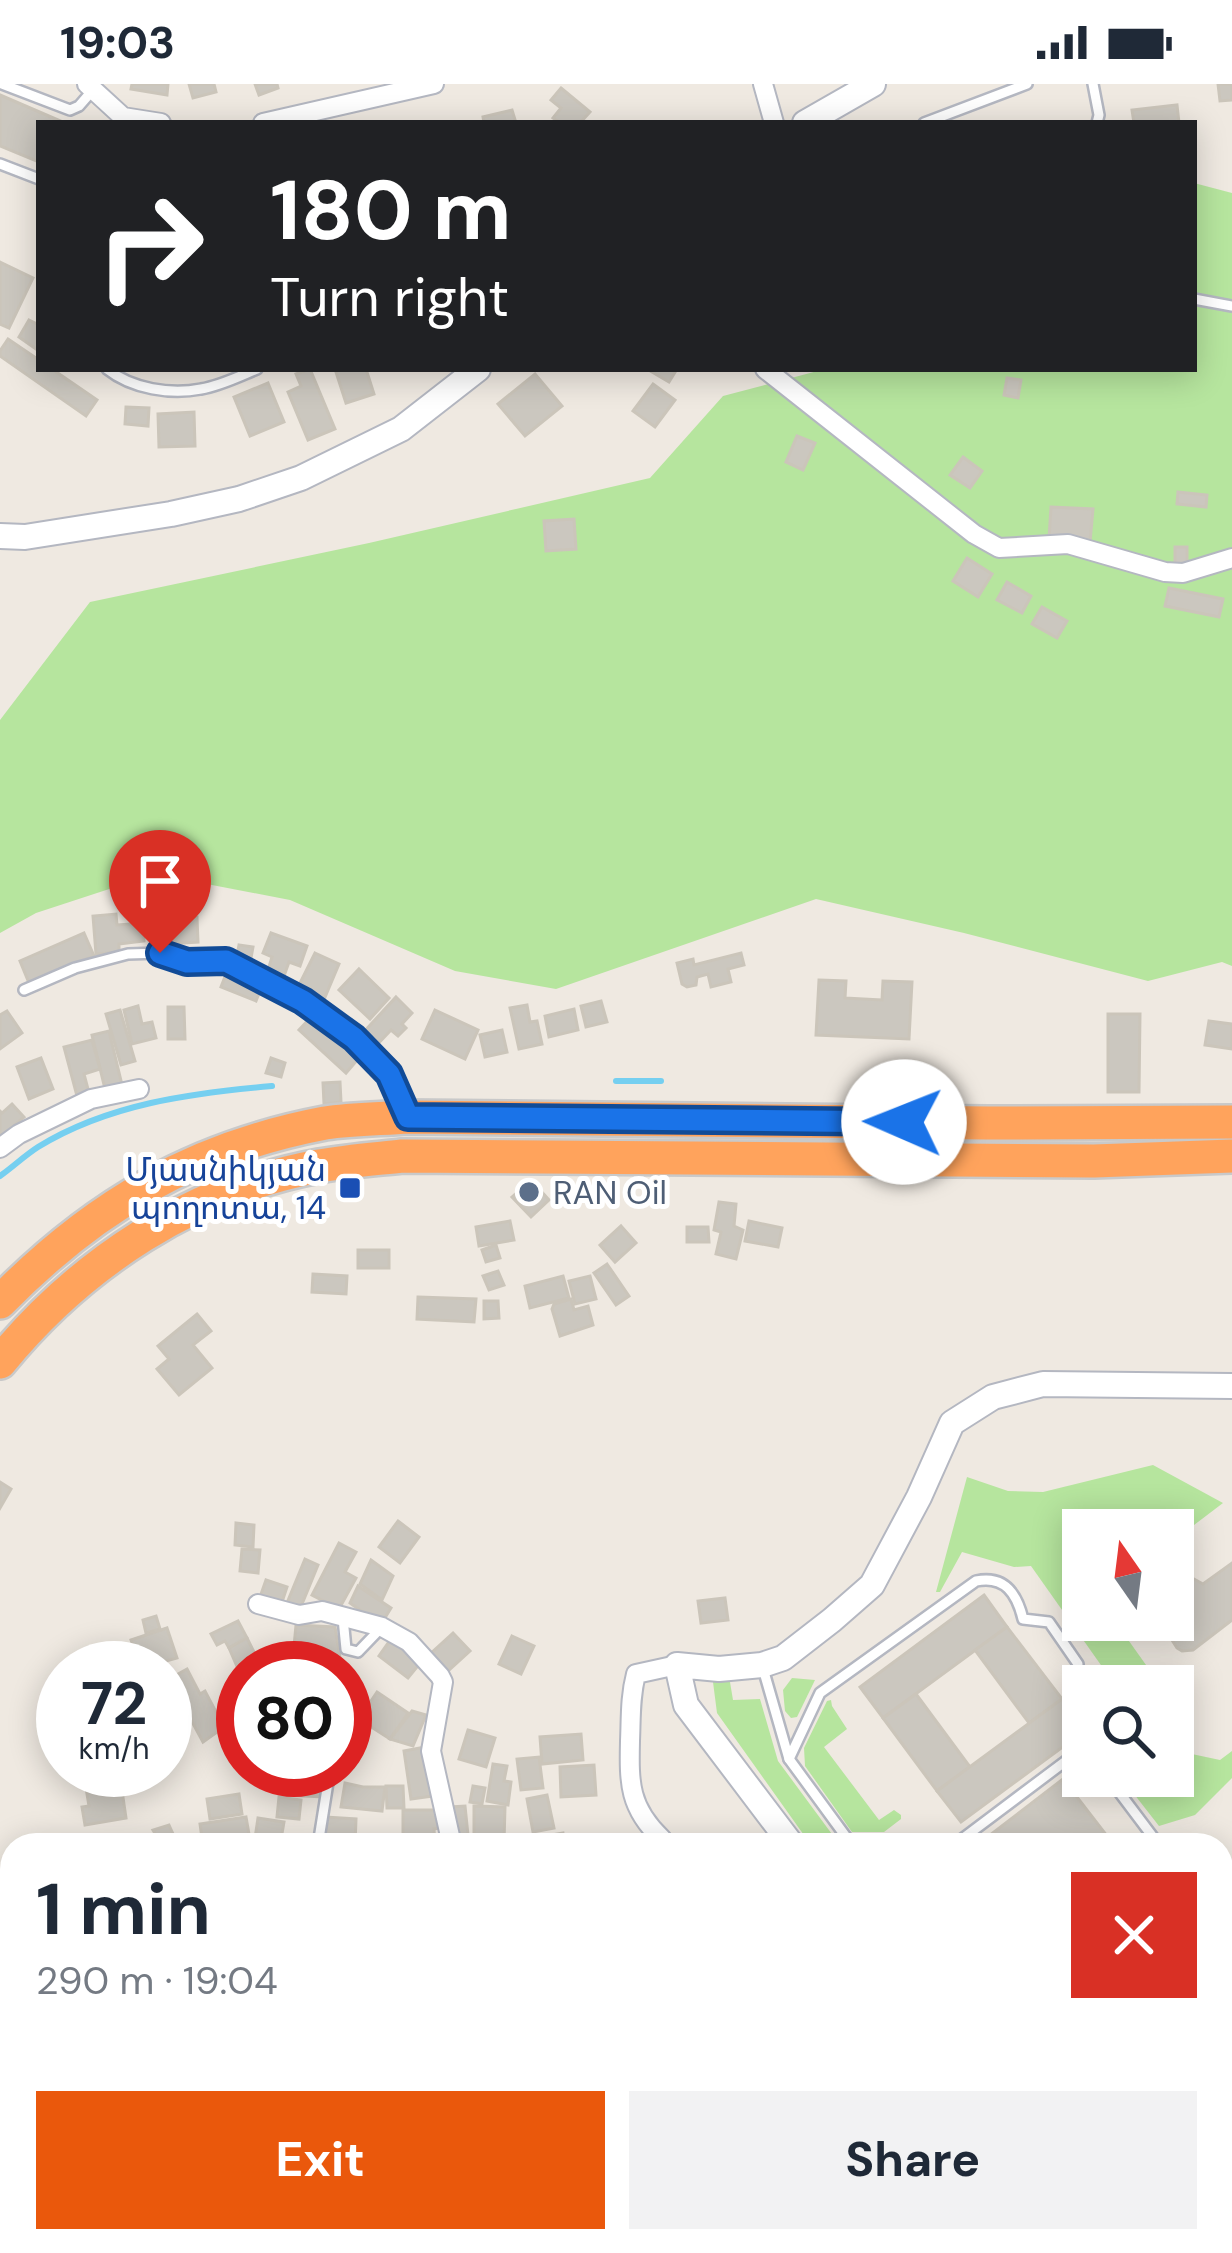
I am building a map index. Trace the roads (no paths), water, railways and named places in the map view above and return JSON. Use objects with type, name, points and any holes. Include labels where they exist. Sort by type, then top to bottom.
[{"type":"highway","points":[[0,1302],[87,1224],[142,1186],[204,1157],[331,1122],[408,1117],[1232,1122]]},
{"type":"highway","points":[[0,1362],[22,1334],[75,1286],[134,1241],[217,1196],[316,1166],[402,1156],[1094,1161],[1232,1156]]},
{"type":"street","points":[[276,120],[434,84]]},
{"type":"street","points":[[763,84],[773,120]]},
{"type":"street","points":[[810,120],[873,84]]},
{"type":"street","points":[[90,87],[123,117],[142,120]]},
{"type":"street","points":[[0,536],[26,537],[239,500],[301,478],[401,429],[474,372]]},
{"type":"street","points":[[769,372],[974,534],[999,548],[1068,544],[1183,573],[1232,558]]},
{"type":"street","points":[[0,1148],[91,1099],[139,1089]]},
{"type":"street","points":[[656,1833],[635,1804],[628,1774],[630,1695],[636,1674],[677,1665],[719,1669],[762,1665],[783,1658],[832,1620],[872,1585],[952,1423],[993,1397],[1043,1384],[1232,1386]]},
{"type":"street","points":[[258,1604],[299,1615],[322,1611],[382,1627],[410,1642],[443,1682],[431,1751],[449,1833]]},
{"type":"street","points":[[677,1665],[686,1705],[783,1833]]},
{"type":"lane","points":[[2,84],[70,110],[79,106],[90,87]]},
{"type":"lane","points":[[931,120],[1027,84]]},
{"type":"lane","points":[[1093,84],[1098,120]]},
{"type":"lane","points":[[0,164],[36,178]]},
{"type":"lane","points":[[1197,299],[1232,305]]},
{"type":"lane","points":[[113,372],[165,391],[203,389],[249,372]]},
{"type":"lane","points":[[24,991],[75,968],[128,954],[160,953],[187,962],[226,961],[303,1001],[354,1038],[389,1074],[408,1117]]},
{"type":"lane","points":[[789,1759],[820,1693],[976,1581],[1007,1586],[1019,1601],[1023,1619],[1049,1622],[1078,1665]]},
{"type":"lane","points":[[342,1617],[346,1649],[358,1652],[382,1627]]},
{"type":"lane","points":[[762,1665],[789,1759],[843,1833]]},
{"type":"lane","points":[[970,1833],[1062,1764]]},
{"type":"lane","points":[[320,1833],[326,1797]]},
{"type":"lane","points":[[1122,1797],[1150,1833]]},
{"type":"waterway","points":[[616,1081],[661,1081]]},
{"type":"waterway","points":[[0,1176],[38,1147],[93,1120],[181,1097],[272,1086]]},
{"type":"place","name":"Մյասնիկյան պողոտա, 14","points":[[350,1188]]},
{"type":"place","name":"RAN Oil","points":[[529,1192]]}]
